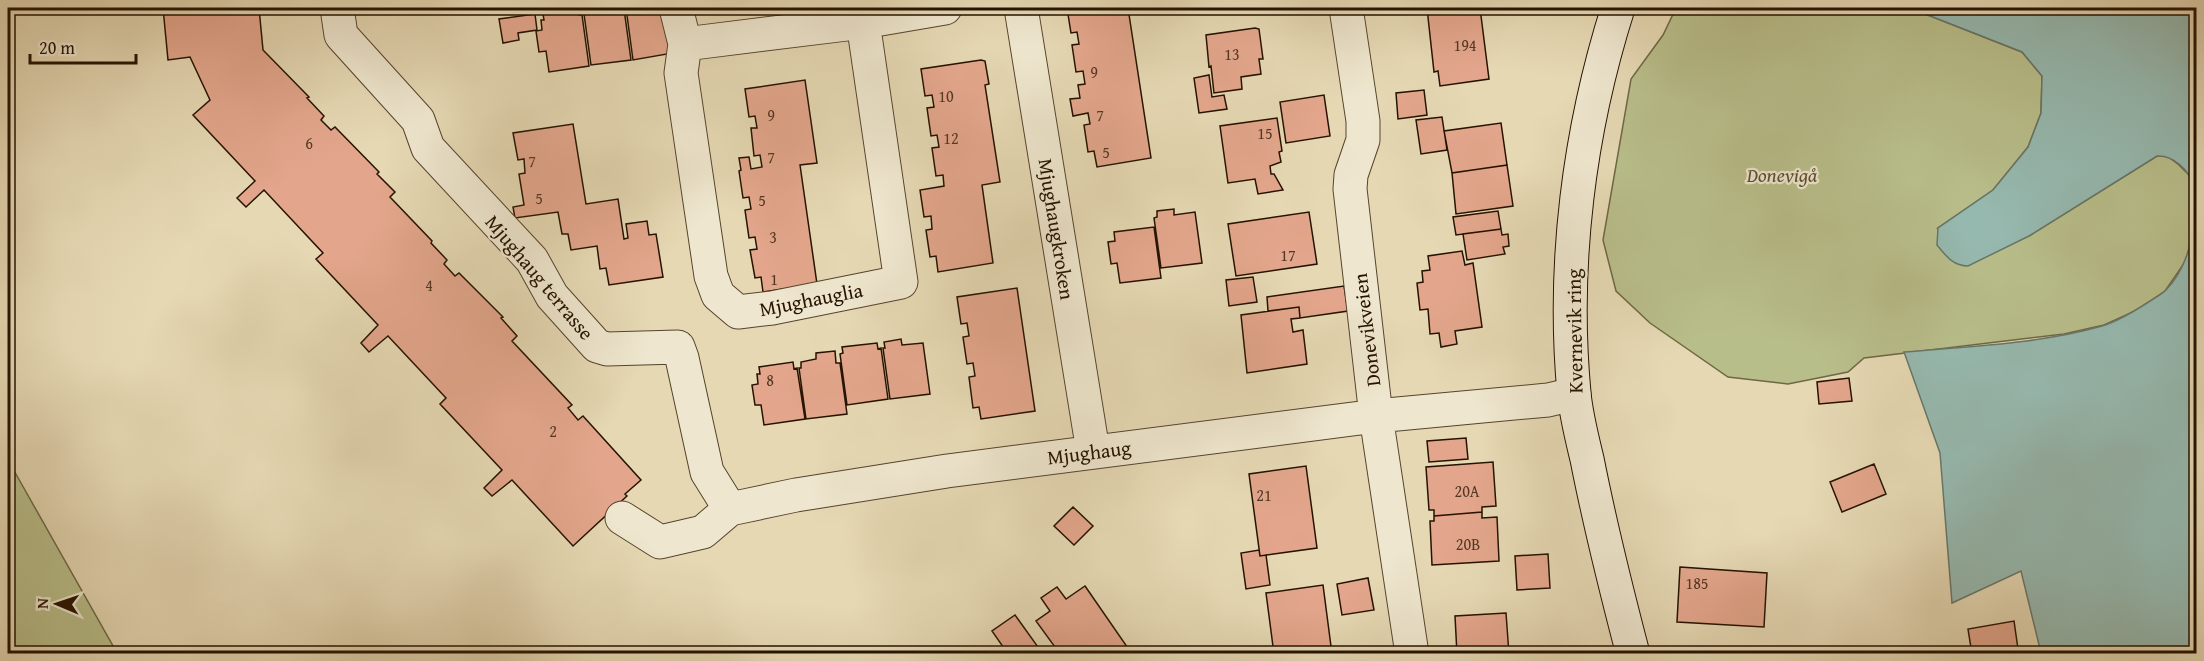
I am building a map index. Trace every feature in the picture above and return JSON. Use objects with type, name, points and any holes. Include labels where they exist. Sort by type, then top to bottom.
[{"type":"street","name":"Mjughaug terrasse","points":[[337,8],[341,35],[418,120],[428,148],[532,261],[552,296],[597,346],[607,349],[678,348],[707,472],[730,509]]},
{"type":"street","name":"Mjughauglia","points":[[676,8],[685,44],[681,73],[711,276],[718,295],[738,312],[772,308],[901,282],[863,22]]},
{"type":"street","points":[[685,44],[863,22],[945,8]]},
{"type":"street","name":"Mjughaugkroken","points":[[1021,8],[1093,451]]},
{"type":"street","name":"Donevikveien","points":[[1346,8],[1363,131],[1363,140],[1351,175],[1350,189],[1376,417],[1412,654]]},
{"type":"street","name":"Kvernevik ring","points":[[1618,8],[1602,61],[1581,164],[1571,294],[1574,394],[1596,507],[1633,654]]},
{"type":"street","name":"Mjughaug","points":[[622,518],[660,542],[703,532],[730,509],[880,481],[1093,451],[1376,417],[1548,400],[1574,394]]},
{"type":"green space","name":"Donevigå","points":[[1676,8],[1910,8],[2022,52],[2042,76],[2041,113],[2028,147],[1993,190],[1938,228],[2029,236],[2157,156],[2166,155],[2191,177],[2196,199],[2196,224],[2185,262],[2165,291],[2135,311],[2104,325],[2064,334],[1864,358],[1848,372],[1788,384],[1728,377],[1650,323],[1616,291],[1603,240],[1631,79],[1663,35]]},
{"type":"green space","points":[[8,460],[117,653],[14,653],[8,642]]},
{"type":"water","points":[[1910,8],[2196,8],[2196,205],[2195,192],[2188,174],[2180,164],[2169,158],[2157,156],[2029,236],[1968,266],[1954,262],[1937,245],[1938,228],[1993,190],[2028,147],[2041,113],[2042,76],[2022,52]]},
{"type":"water","points":[[2196,216],[2196,653],[2041,653],[2021,571],[1952,603],[1940,453],[1904,352],[2054,337],[2102,326],[2120,319],[2162,294],[2175,280],[2189,249]]},
{"type":"building","points":[[163,8],[259,8],[263,50],[309,97],[307,98],[324,116],[321,120],[331,130],[335,127],[379,172],[377,174],[395,192],[390,197],[432,241],[431,243],[447,260],[444,264],[455,276],[459,273],[503,317],[501,318],[517,336],[512,341],[572,405],[568,408],[578,420],[583,416],[641,480],[573,546],[512,480],[492,496],[484,488],[502,470],[440,404],[446,398],[388,336],[369,352],[361,343],[378,325],[316,259],[323,253],[264,190],[246,207],[237,198],[255,181],[193,115],[210,100],[190,57],[168,60]]},
{"type":"building","points":[[578,8],[579,15],[582,15],[589,66],[549,72],[546,51],[539,52],[536,31],[542,30],[543,14]]},
{"type":"building","points":[[585,8],[624,9],[631,60],[591,65]]},
{"type":"building","points":[[626,8],[666,8],[673,53],[633,60]]},
{"type":"building","points":[[1067,8],[1128,8],[1151,158],[1097,167],[1094,151],[1088,152],[1084,125],[1090,124],[1088,113],[1073,116],[1070,99],[1080,98],[1078,85],[1085,84],[1083,71],[1076,72],[1072,45],[1079,44],[1077,32],[1071,33]]},
{"type":"building","points":[[1427,8],[1480,8],[1489,79],[1440,86],[1438,71],[1434,72]]},
{"type":"building","points":[[535,14],[537,30],[518,33],[519,40],[503,43],[499,19]]},
{"type":"building","points":[[1259,29],[1263,59],[1259,59],[1261,74],[1241,77],[1242,89],[1214,93],[1206,35]]},
{"type":"building","points":[[985,61],[989,84],[985,85],[1000,182],[982,185],[993,263],[938,272],[936,256],[930,257],[926,230],[932,229],[931,216],[924,217],[920,190],[944,186],[943,175],[936,176],[932,148],[939,147],[937,135],[931,136],[927,108],[934,107],[932,95],[925,96],[921,69]]},
{"type":"building","points":[[1209,75],[1212,97],[1224,95],[1227,109],[1199,113],[1194,78]]},
{"type":"building","points":[[805,80],[817,163],[800,165],[817,284],[763,292],[761,277],[755,278],[750,250],[757,249],[755,237],[749,238],[745,210],[751,209],[749,197],[743,198],[739,171],[741,170],[739,158],[749,157],[751,169],[762,167],[760,155],[754,156],[751,128],[757,128],[755,116],[749,117],[745,89]]},
{"type":"building","points":[[1424,90],[1427,115],[1398,119],[1396,93]]},
{"type":"building","points":[[1324,95],[1330,136],[1286,143],[1280,102]]},
{"type":"building","points":[[1442,117],[1447,150],[1421,154],[1416,120]]},
{"type":"building","points":[[1277,118],[1282,151],[1279,152],[1281,162],[1270,166],[1271,174],[1274,174],[1283,190],[1258,194],[1255,179],[1228,183],[1220,126]]},
{"type":"building","points":[[1501,123],[1507,165],[1452,173],[1444,131]]},
{"type":"building","points":[[573,124],[586,204],[618,199],[624,239],[628,238],[626,224],[647,221],[649,235],[656,234],[663,277],[609,285],[606,268],[600,269],[597,246],[571,250],[568,234],[562,234],[558,212],[515,218],[513,207],[524,205],[519,174],[525,173],[524,159],[518,160],[513,133]]},
{"type":"building","points":[[1507,165],[1513,206],[1456,214],[1452,173]]},
{"type":"building","points":[[1174,209],[1174,215],[1195,212],[1202,263],[1161,268],[1154,218],[1157,217],[1157,211]]},
{"type":"building","points":[[1498,211],[1501,229],[1456,235],[1453,217]]},
{"type":"building","points":[[1309,212],[1317,264],[1236,276],[1228,224]]},
{"type":"building","points":[[1154,227],[1161,278],[1120,283],[1117,263],[1111,264],[1108,242],[1115,241],[1114,232]]},
{"type":"building","points":[[1501,229],[1502,235],[1508,234],[1509,246],[1503,247],[1505,254],[1467,260],[1463,234]]},
{"type":"building","points":[[1462,251],[1465,265],[1473,263],[1482,327],[1455,331],[1457,344],[1441,347],[1439,333],[1430,334],[1428,309],[1420,310],[1417,283],[1423,282],[1422,271],[1430,270],[1428,256]]},
{"type":"building","points":[[1253,277],[1257,302],[1229,306],[1226,280]]},
{"type":"building","points":[[1344,286],[1348,311],[1300,318],[1299,307],[1268,311],[1267,297]]},
{"type":"building","points":[[1017,288],[1035,411],[981,419],[979,407],[973,408],[969,377],[975,376],[973,363],[967,364],[963,337],[969,336],[967,323],[961,324],[957,297]]},
{"type":"building","points":[[1299,307],[1300,318],[1291,319],[1293,332],[1303,330],[1307,364],[1247,373],[1241,315]]},
{"type":"building","points":[[901,339],[902,345],[923,343],[930,394],[890,399],[884,342]]},
{"type":"building","points":[[877,343],[878,349],[881,348],[888,399],[847,405],[840,354],[843,353],[842,347]]},
{"type":"building","points":[[835,351],[836,363],[840,363],[847,414],[806,419],[799,368],[801,368],[801,362],[816,359],[816,353]]},
{"type":"building","points":[[793,362],[794,369],[797,368],[805,419],[764,425],[761,405],[755,405],[752,385],[758,384],[759,367]]},
{"type":"building","points":[[1849,378],[1852,401],[1819,404],[1817,382]]},
{"type":"building","points":[[1466,438],[1468,459],[1429,462],[1427,441]]},
{"type":"building","points":[[1493,462],[1496,506],[1482,507],[1482,512],[1434,516],[1434,510],[1429,510],[1426,467]]},
{"type":"building","points":[[1874,464],[1886,494],[1842,512],[1830,482]]},
{"type":"building","points":[[1306,466],[1317,548],[1260,556],[1249,474]]},
{"type":"building","points":[[1073,507],[1093,526],[1074,545],[1054,526]]},
{"type":"building","points":[[1482,512],[1482,518],[1497,517],[1499,561],[1432,565],[1430,521],[1434,521],[1434,516]]},
{"type":"building","points":[[1259,550],[1260,556],[1266,555],[1270,585],[1246,589],[1241,553]]},
{"type":"building","points":[[1548,554],[1550,588],[1517,590],[1515,556]]},
{"type":"building","points":[[1680,567],[1767,573],[1764,627],[1677,622]]},
{"type":"building","points":[[1368,578],[1374,610],[1342,615],[1337,584]]},
{"type":"building","points":[[1323,585],[1332,654],[1274,654],[1266,593]]},
{"type":"building","points":[[1085,586],[1132,654],[1056,654],[1052,649],[1055,647],[1036,621],[1050,611],[1041,598],[1057,587],[1066,599]]},
{"type":"building","points":[[1506,613],[1509,654],[1457,654],[1455,616]]},
{"type":"building","points":[[1015,615],[1038,647],[1029,654],[1008,654],[992,631]]},
{"type":"building","points":[[2014,621],[2018,649],[1992,654],[1972,654],[1968,629]]}]
